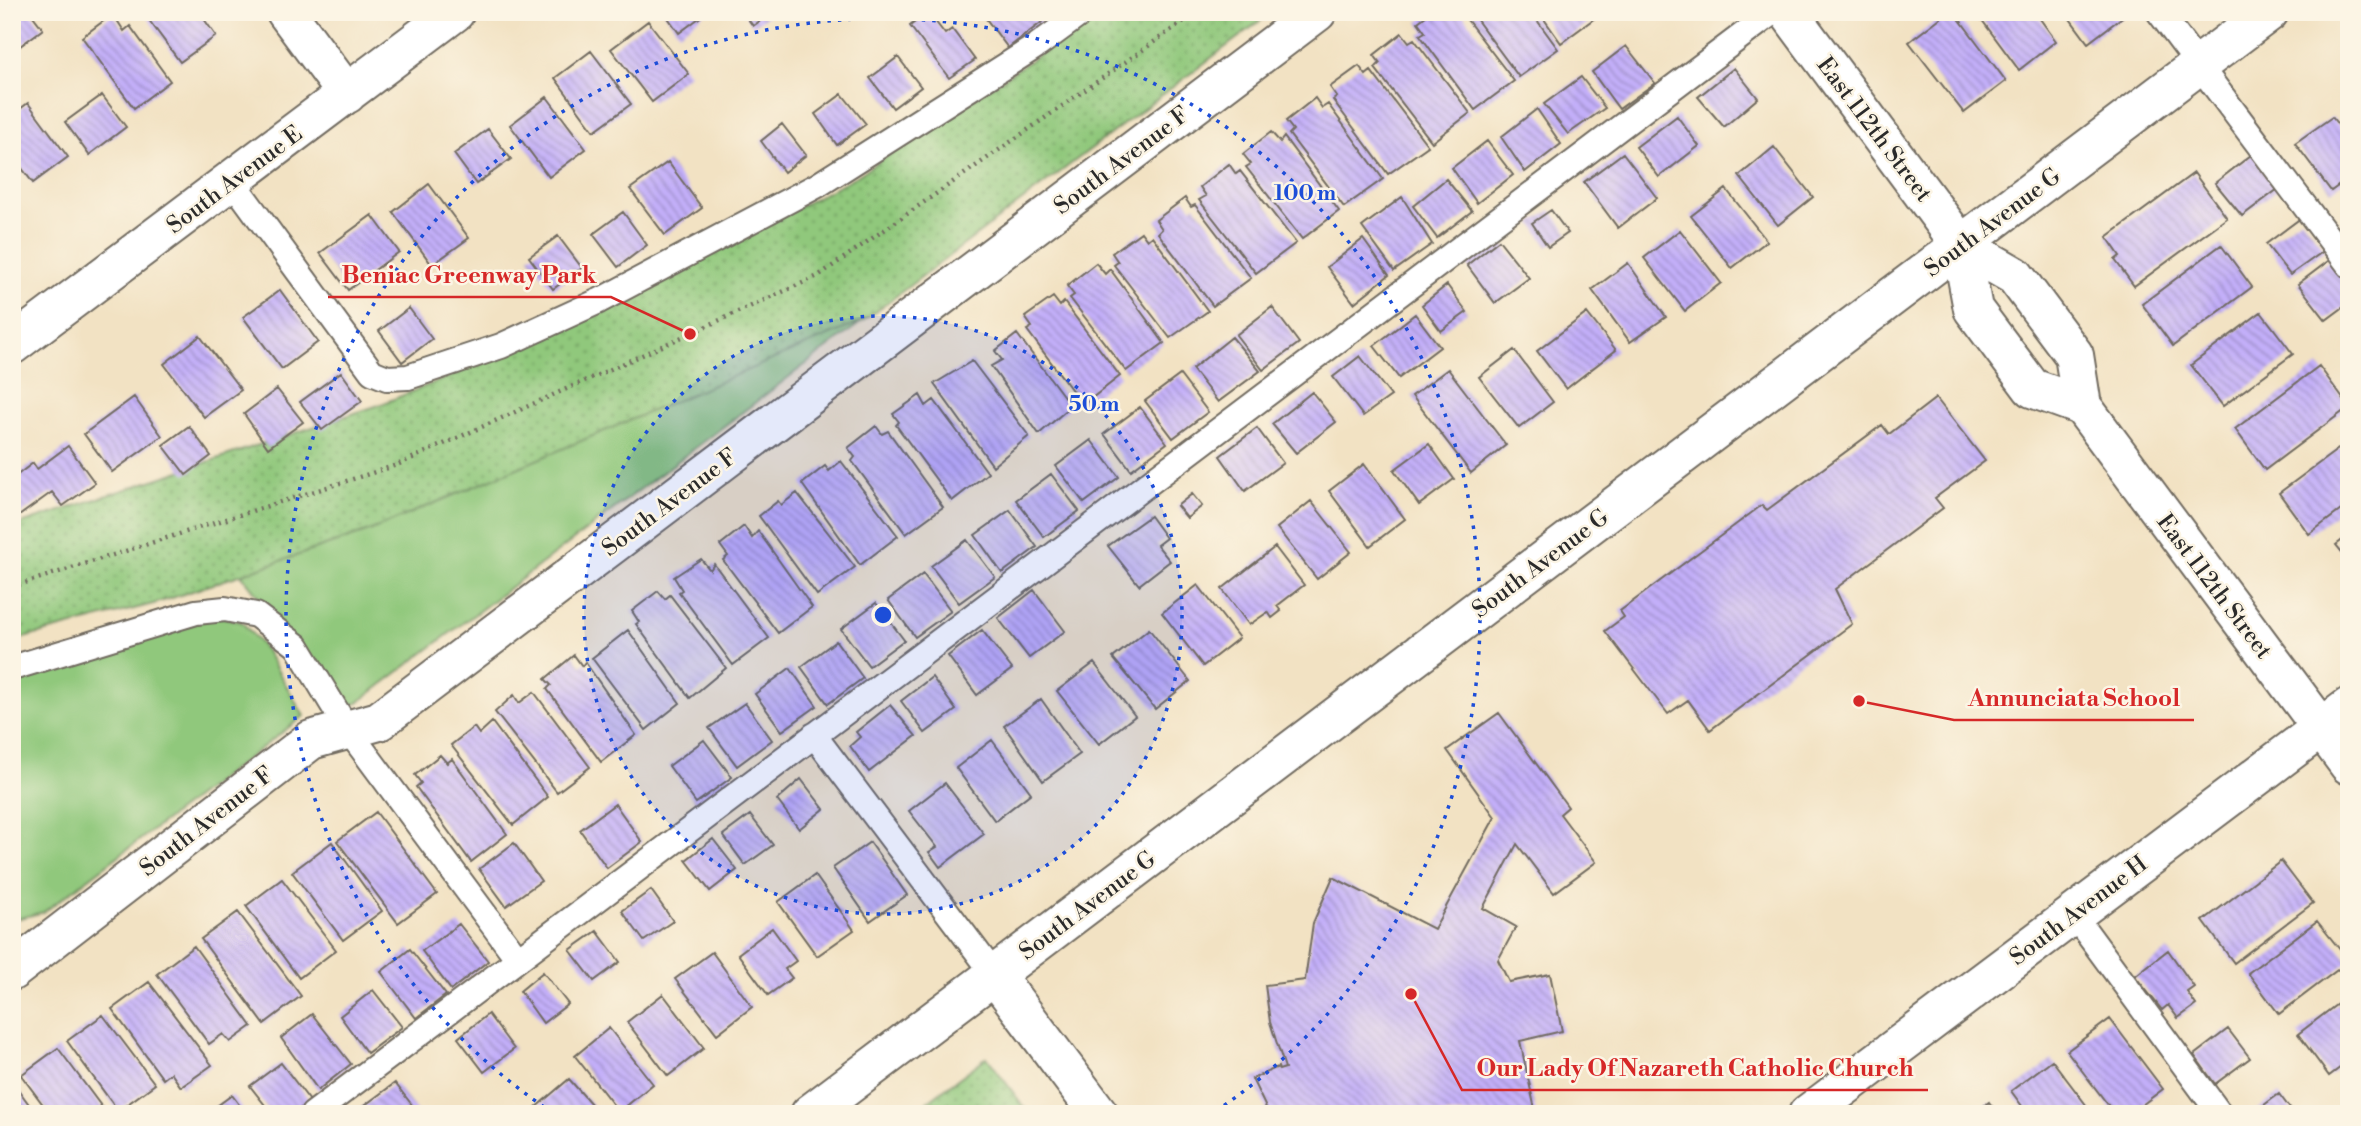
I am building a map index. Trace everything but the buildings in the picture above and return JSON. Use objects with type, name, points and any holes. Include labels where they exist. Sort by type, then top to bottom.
[{"type":"street","points":[[286,12],[346,94]]},
{"type":"street","name":"South Avenue E","points":[[12,345],[455,12]]},
{"type":"street","name":"South Avenue F","points":[[12,971],[311,740],[379,721],[1317,12]]},
{"type":"street","name":"East 112th Street","points":[[1788,12],[1961,245],[2015,276],[2074,355],[2081,406]]},
{"type":"street","name":"South Avenue G","points":[[810,1114],[2269,12]]},
{"type":"street","name":"East 112th Street","points":[[1961,245],[1973,309],[2024,379],[2032,388],[2081,406],[2335,717],[2349,765]]},
{"type":"street","name":"South Avenue H","points":[[1808,1114],[2335,717]]},
{"type":"street","points":[[994,974],[1099,1114]]},
{"type":"lane","points":[[232,180],[372,372],[387,378],[408,377],[501,346],[587,307],[747,224],[904,132],[1083,12]]},
{"type":"lane","points":[[313,1114],[1773,12]]},
{"type":"lane","points":[[2159,12],[2349,265]]},
{"type":"lane","points":[[12,668],[196,612],[225,609],[256,615],[297,646],[348,730],[518,959]]},
{"type":"lane","points":[[814,735],[994,974]]},
{"type":"lane","points":[[2073,914],[2220,1114]]},
{"type":"path","points":[[12,587],[397,465],[818,276],[1197,12]]},
{"type":"green space","points":[[1103,12],[1272,12],[863,321],[369,531],[157,603],[12,641],[12,527],[379,405],[520,348],[730,245],[860,174]]},
{"type":"green space","points":[[863,321],[356,704],[342,704],[241,574],[369,531]]},
{"type":"green space","points":[[219,616],[242,622],[265,649],[304,716],[44,912],[12,920],[12,674]]},
{"type":"green space","points":[[987,1057],[1029,1114],[911,1114]]},
{"type":"place","name":"Beniac Greenway Park","points":[[690,334]]},
{"type":"place","name":"Annunciata School","points":[[1859,701]]},
{"type":"place","name":"Our Lady Of Nazareth Catholic Church","points":[[1411,994]]}]
